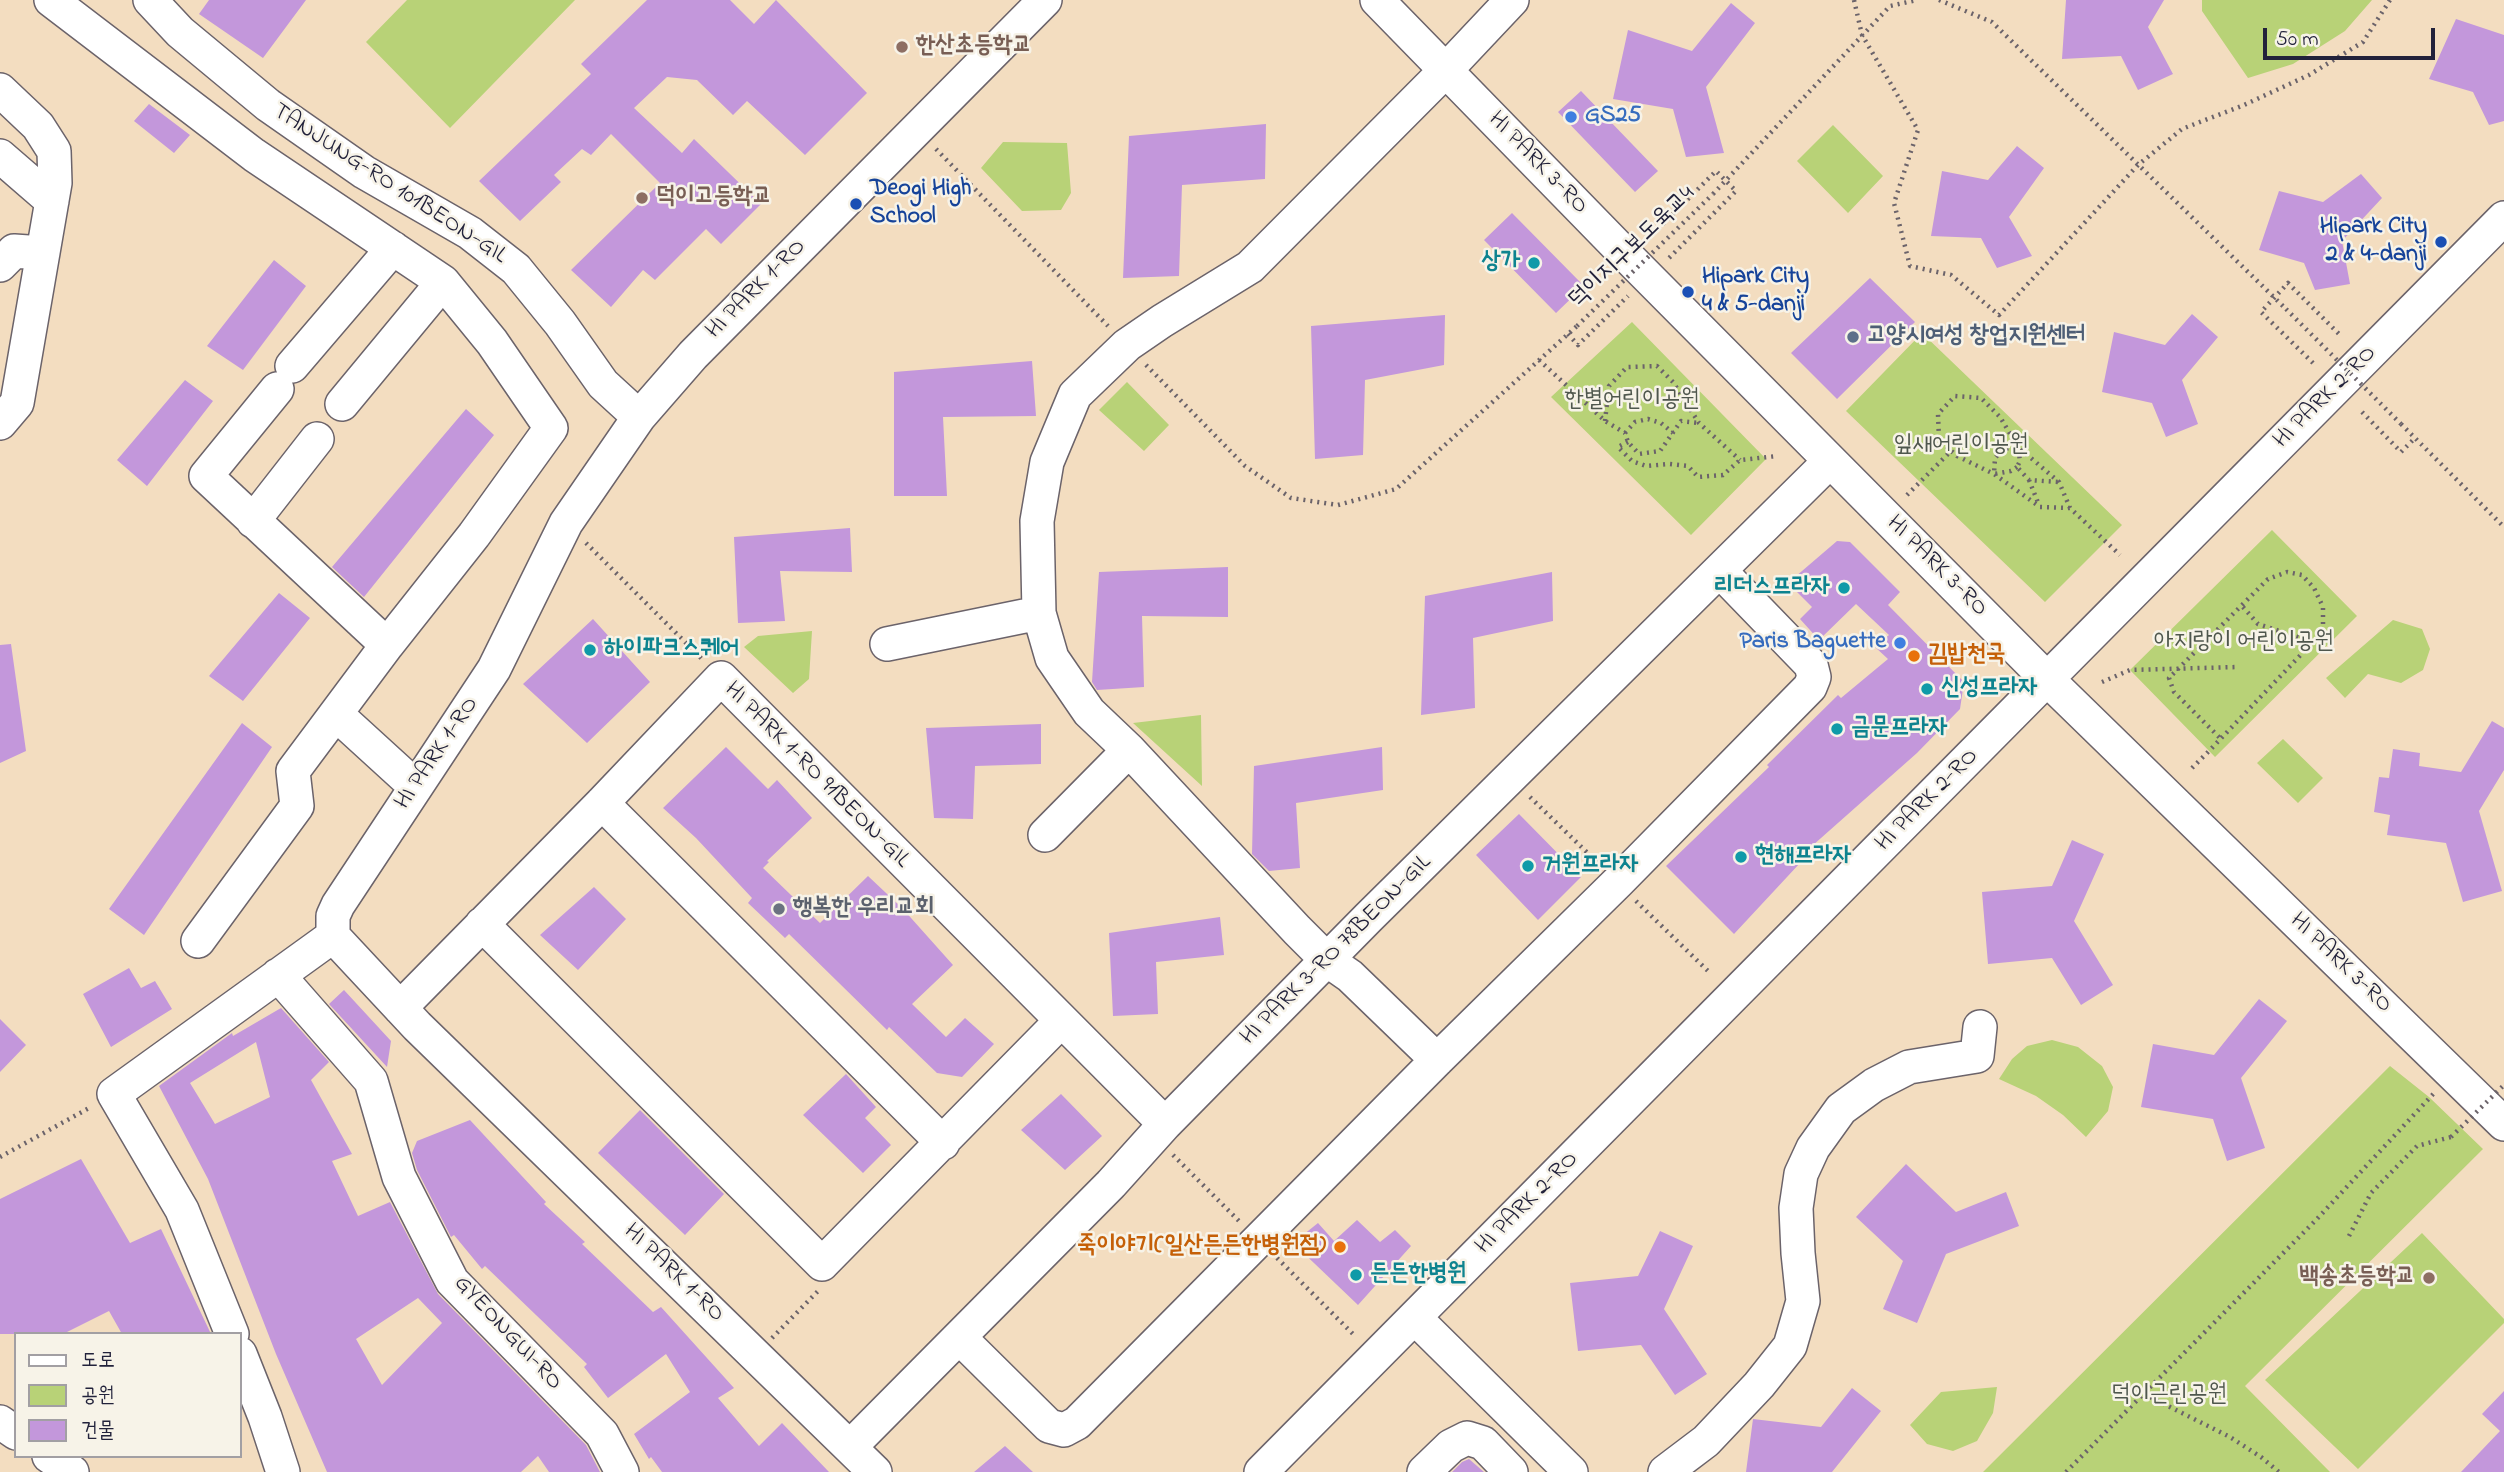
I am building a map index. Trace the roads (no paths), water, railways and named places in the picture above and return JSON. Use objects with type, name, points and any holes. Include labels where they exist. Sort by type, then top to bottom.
[{"type":"street","points":[[51,0],[254,155],[443,282],[492,342],[551,428],[474,535],[293,771],[297,806],[198,941]]},
{"type":"street","name":"TANJUNG-RO 101BEON-GIL","points":[[150,0],[180,32],[268,105],[364,172],[470,233],[516,268],[560,323],[603,384],[639,417]]},
{"type":"street","name":"HI PARK 1-RO","points":[[875,1472],[400,1008],[333,936],[333,916],[494,669],[566,523],[639,417],[693,355],[1045,0]]},
{"type":"street","name":"HI PARK 3-RO","points":[[1377,0],[2048,680],[2504,1124]]},
{"type":"street","points":[[1437,1060],[1350,976],[1327,960],[1090,712],[1052,658],[1039,612],[1037,521],[1047,462],[1075,395],[1127,345],[1250,267],[1446,71],[1512,0]]},
{"type":"street","points":[[0,90],[38,127],[54,151],[55,183],[18,404],[0,423]]},
{"type":"street","points":[[0,156],[52,201]]},
{"type":"street","name":"HI PARK 2-RO","points":[[1277,1467],[1415,1318],[2504,218]]},
{"type":"street","points":[[387,645],[206,477],[393,247]]},
{"type":"street","points":[[0,265],[14,251],[43,253]]},
{"type":"street","points":[[342,404],[443,282]]},
{"type":"street","points":[[0,391],[24,366]]},
{"type":"street","points":[[253,520],[317,439]]},
{"type":"street","name":"HI PARK 3-RO 78BEON-GIL","points":[[850,1447],[1111,1184],[1167,1138],[1327,960],[1830,461]]},
{"type":"street","points":[[960,1338],[1049,1426],[1064,1430],[1077,1423],[1810,687],[1814,677],[1811,665],[1720,571]]},
{"type":"street","points":[[887,644],[1039,612]]},
{"type":"street","name":"HI PARK 1-RO 91BEON-GIL","points":[[400,1008],[721,678],[1061,1021],[1167,1138]]},
{"type":"street","points":[[336,714],[416,788]]},
{"type":"street","points":[[1045,835],[1129,750]]},
{"type":"street","points":[[602,803],[943,1143]]},
{"type":"street","points":[[482,924],[822,1264],[1061,1021]]},
{"type":"street","points":[[231,1332],[182,1210],[114,1094],[333,936]]},
{"type":"street","name":"GYEONGUI-RO","points":[[278,975],[371,1081],[399,1177],[452,1281],[602,1434],[622,1472]]},
{"type":"street","points":[[1665,1472],[1706,1441],[1759,1385],[1790,1346],[1803,1301],[1796,1208],[1801,1174],[1813,1148],[1841,1110],[1874,1085],[1909,1067],[1977,1056],[1980,1027]]},
{"type":"street","points":[[1415,1318],[1571,1472]]},
{"type":"street","points":[[242,1359],[283,1472]]},
{"type":"street","points":[[1424,1472],[1451,1447],[1467,1438],[1483,1443],[1511,1472]]},
{"type":"street","points":[[52,1458],[72,1472]]},
{"type":"place","name":"한산초등학교","points":[[902,47]]},
{"type":"place","name":"GS25","points":[[1571,117]]},
{"type":"place","name":"덕이고등학교","points":[[642,198]]},
{"type":"place","name":"Deogi High School","points":[[856,204]]},
{"type":"place","name":"Hipark City 2 & 4-danji","points":[[2441,242]]},
{"type":"place","name":"상가","points":[[1534,263]]},
{"type":"place","name":"Hipark City 4 & 5-danji","points":[[1688,292]]},
{"type":"place","name":"고양시여성 창업지원센터","points":[[1853,337]]},
{"type":"place","name":"리더스프라자","points":[[1844,588]]},
{"type":"place","name":"Paris Baguette","points":[[1900,643]]},
{"type":"place","name":"하이파크스퀘어","points":[[590,650]]},
{"type":"place","name":"김밥천국","points":[[1914,656]]},
{"type":"place","name":"신성프라자","points":[[1927,689]]},
{"type":"place","name":"금문프라자","points":[[1837,729]]},
{"type":"place","name":"현해프라자","points":[[1741,857]]},
{"type":"place","name":"거원프라자","points":[[1528,866]]},
{"type":"place","name":"행복한 우리교회","points":[[779,909]]},
{"type":"place","name":"죽이야기(일산든든한병원점)","points":[[1340,1247]]},
{"type":"place","name":"든든한병원","points":[[1356,1275]]},
{"type":"place","name":"백송초등학교","points":[[2429,1278]]},
{"type":"park label","name":"한별어린이공원","points":[[1632,401]]},
{"type":"park label","name":"잎새어린이공원","points":[[1961,446]]},
{"type":"park label","name":"아지랑이 어린이공원","points":[[2244,643]]},
{"type":"park label","name":"덕이근린공원","points":[[2169,1396]]}]
